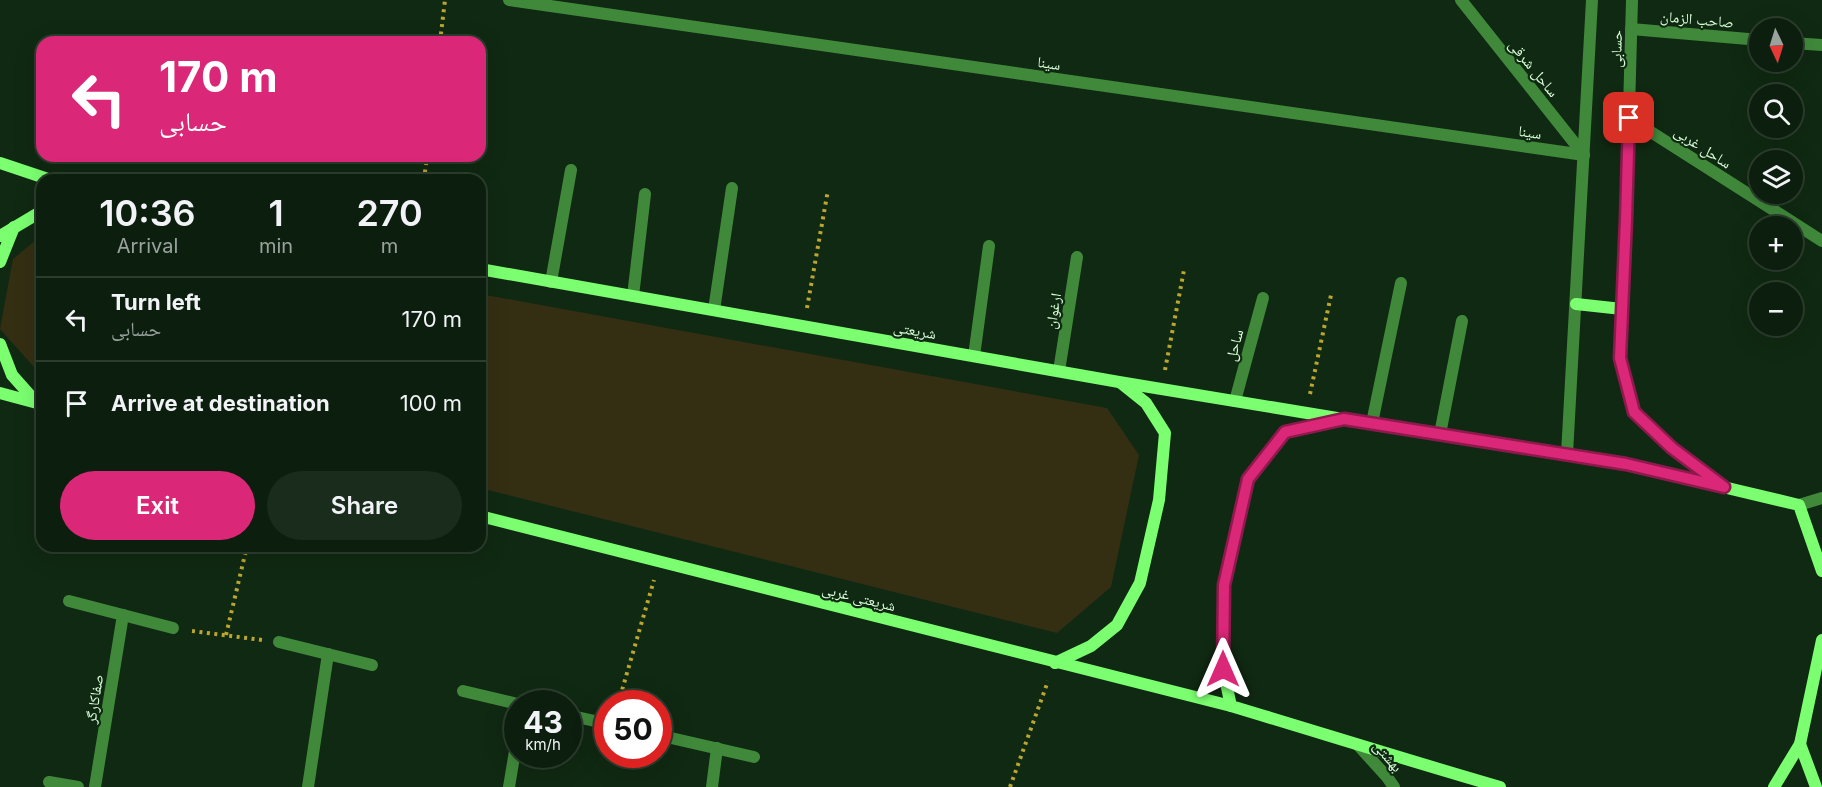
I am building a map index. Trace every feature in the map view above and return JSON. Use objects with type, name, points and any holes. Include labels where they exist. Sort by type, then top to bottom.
[{"type":"main road","points":[[0,163],[36,175]]},
{"type":"main road","points":[[0,236],[36,214]]},
{"type":"main road","points":[[0,262],[14,227]]},
{"type":"main road","name":"شریعتی","points":[[486,270],[1235,401],[1626,464],[1799,505]]},
{"type":"main road","points":[[1576,304],[1622,309]]},
{"type":"main road","points":[[0,344],[12,375],[36,400]]},
{"type":"main road","points":[[1054,663],[1091,646],[1117,625],[1140,583],[1159,500],[1165,433],[1146,403],[1119,381]]},
{"type":"main road","points":[[0,393],[36,402]]},
{"type":"main road","points":[[1231,706],[1223,669],[1224,585],[1248,479],[1285,432],[1344,419]]},
{"type":"main road","points":[[1799,505],[1822,571]]},
{"type":"main road","name":"شریعتی غربی","points":[[486,518],[1231,706],[1500,787]]},
{"type":"main road","points":[[1774,787],[1800,744],[1822,640]]},
{"type":"main road","points":[[1800,744],[1816,787]]},
{"type":"street","name":"سینا","points":[[509,0],[1584,155]]},
{"type":"street","name":"ساحل شرقی","points":[[1461,0],[1584,155]]},
{"type":"street","name":"حسابی","points":[[1567,454],[1592,0]]},
{"type":"street","name":"حسابی","points":[[1632,0],[1620,358],[1634,412],[1672,448],[1724,487]]},
{"type":"street","name":"صاحب الزمان","points":[[1631,29],[1749,39]]},
{"type":"street","points":[[1803,44],[1822,45]]},
{"type":"street","name":"ساحل غربی","points":[[1629,118],[1822,241]]},
{"type":"street","points":[[550,282],[571,170]]},
{"type":"street","points":[[714,310],[732,188]]},
{"type":"street","points":[[633,296],[645,194]]},
{"type":"street","points":[[974,356],[989,246]]},
{"type":"street","name":"ارغوان","points":[[1059,371],[1077,257]]},
{"type":"street","points":[[1372,423],[1401,283]]},
{"type":"street","name":"ساحل","points":[[1235,401],[1263,298]]},
{"type":"street","points":[[1440,434],[1462,321]]},
{"type":"street","points":[[1799,505],[1822,498]]},
{"type":"street","points":[[69,601],[173,628]]},
{"type":"street","name":"صفاکارگر","points":[[95,787],[123,615]]},
{"type":"street","points":[[279,642],[372,665]]},
{"type":"street","points":[[308,787],[328,654]]},
{"type":"street","points":[[463,691],[504,701]]},
{"type":"street","points":[[672,738],[754,757]]},
{"type":"street","name":"بهشتی","points":[[1358,745],[1388,777],[1394,787]]},
{"type":"street","points":[[712,787],[717,748]]},
{"type":"street","points":[[509,787],[512,768]]},
{"type":"street","points":[[49,782],[78,787]]},
{"type":"path","points":[[441,36],[445,0]]},
{"type":"path","points":[[804,326],[828,190]]},
{"type":"path","points":[[1161,388],[1184,270]]},
{"type":"path","points":[[1306,412],[1331,295]]},
{"type":"path","points":[[226,635],[245,552]]},
{"type":"path","points":[[622,690],[659,562]]},
{"type":"path","points":[[173,628],[279,642]]},
{"type":"path","points":[[1010,787],[1054,663]]},
{"type":"shaded area","points":[[36,240],[36,369],[0,329],[13,259]]},
{"type":"shaded area","points":[[486,295],[1107,408],[1139,455],[1111,587],[1057,633],[486,490]]},
{"type":"route","points":[[1223,669],[1224,585],[1248,479],[1285,432],[1344,419],[1626,464],[1724,487],[1672,448],[1634,412],[1620,358],[1629,118]]}]
